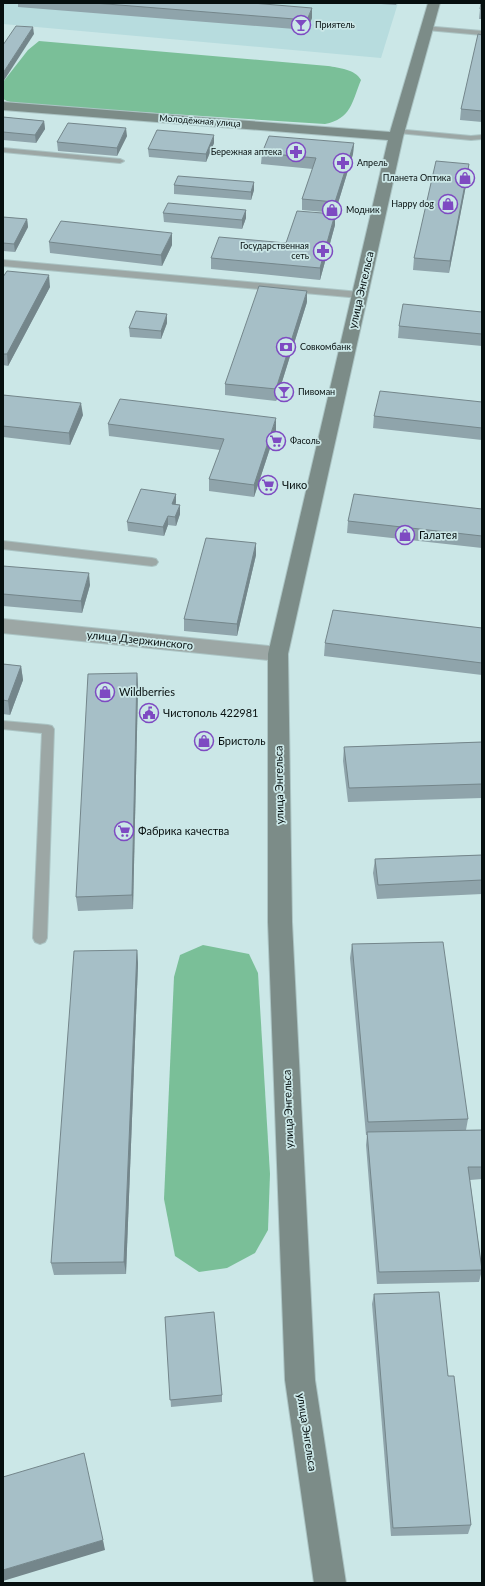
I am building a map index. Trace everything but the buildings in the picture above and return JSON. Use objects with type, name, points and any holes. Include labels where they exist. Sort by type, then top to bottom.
[{"type":"main road","name":"улица Энгельса","points":[[330,1583],[300,1380],[280,922],[278,654],[397,134],[434,3]]},
{"type":"main road","name":"Молодёжная улица","points":[[3,106],[397,134]]},
{"type":"street","name":"улица Дзержинского","points":[[3,626],[278,654]]},
{"type":"lane","points":[[427,28],[482,33]]},
{"type":"lane","points":[[397,134],[471,138],[482,136]]},
{"type":"lane","points":[[3,150],[120,162]]},
{"type":"lane","points":[[3,263],[360,295]]},
{"type":"lane","points":[[3,545],[152,562]]},
{"type":"lane","points":[[3,725],[48,730],[40,938]]},
{"type":"shaded area","points":[[3,3],[398,3],[381,58],[3,24]]},
{"type":"green space","points":[[39,41],[328,66],[351,71],[361,80],[353,102],[345,114],[334,122],[325,124],[17,104],[3,99],[3,82],[28,50]]},
{"type":"green space","points":[[203,945],[249,954],[258,973],[270,1174],[268,1230],[255,1253],[227,1268],[199,1272],[175,1256],[164,1199],[174,977],[180,955]]},
{"type":"place","name":"Приятель","points":[[301,25]]},
{"type":"place","name":"Бережная аптека","points":[[296,152]]},
{"type":"place","name":"Апрель","points":[[343,163]]},
{"type":"place","name":"Планета Оптика","points":[[465,178]]},
{"type":"place","name":"Happy dog","points":[[448,204]]},
{"type":"place","name":"Модник","points":[[332,210]]},
{"type":"place","name":"Государственная сеть","points":[[323,251]]},
{"type":"place","name":"Совкомбанк","points":[[286,347]]},
{"type":"place","name":"Пивоман","points":[[284,392]]},
{"type":"place","name":"Фасоль","points":[[276,441]]},
{"type":"place","name":"Чико","points":[[268,485]]},
{"type":"place","name":"Галатея","points":[[405,535]]},
{"type":"place","name":"Wildberries","points":[[105,692]]},
{"type":"place","name":"Чистополь 422981","points":[[149,713]]},
{"type":"place","name":"Бристоль","points":[[204,741]]},
{"type":"place","name":"Фабрика качества","points":[[124,831]]}]
